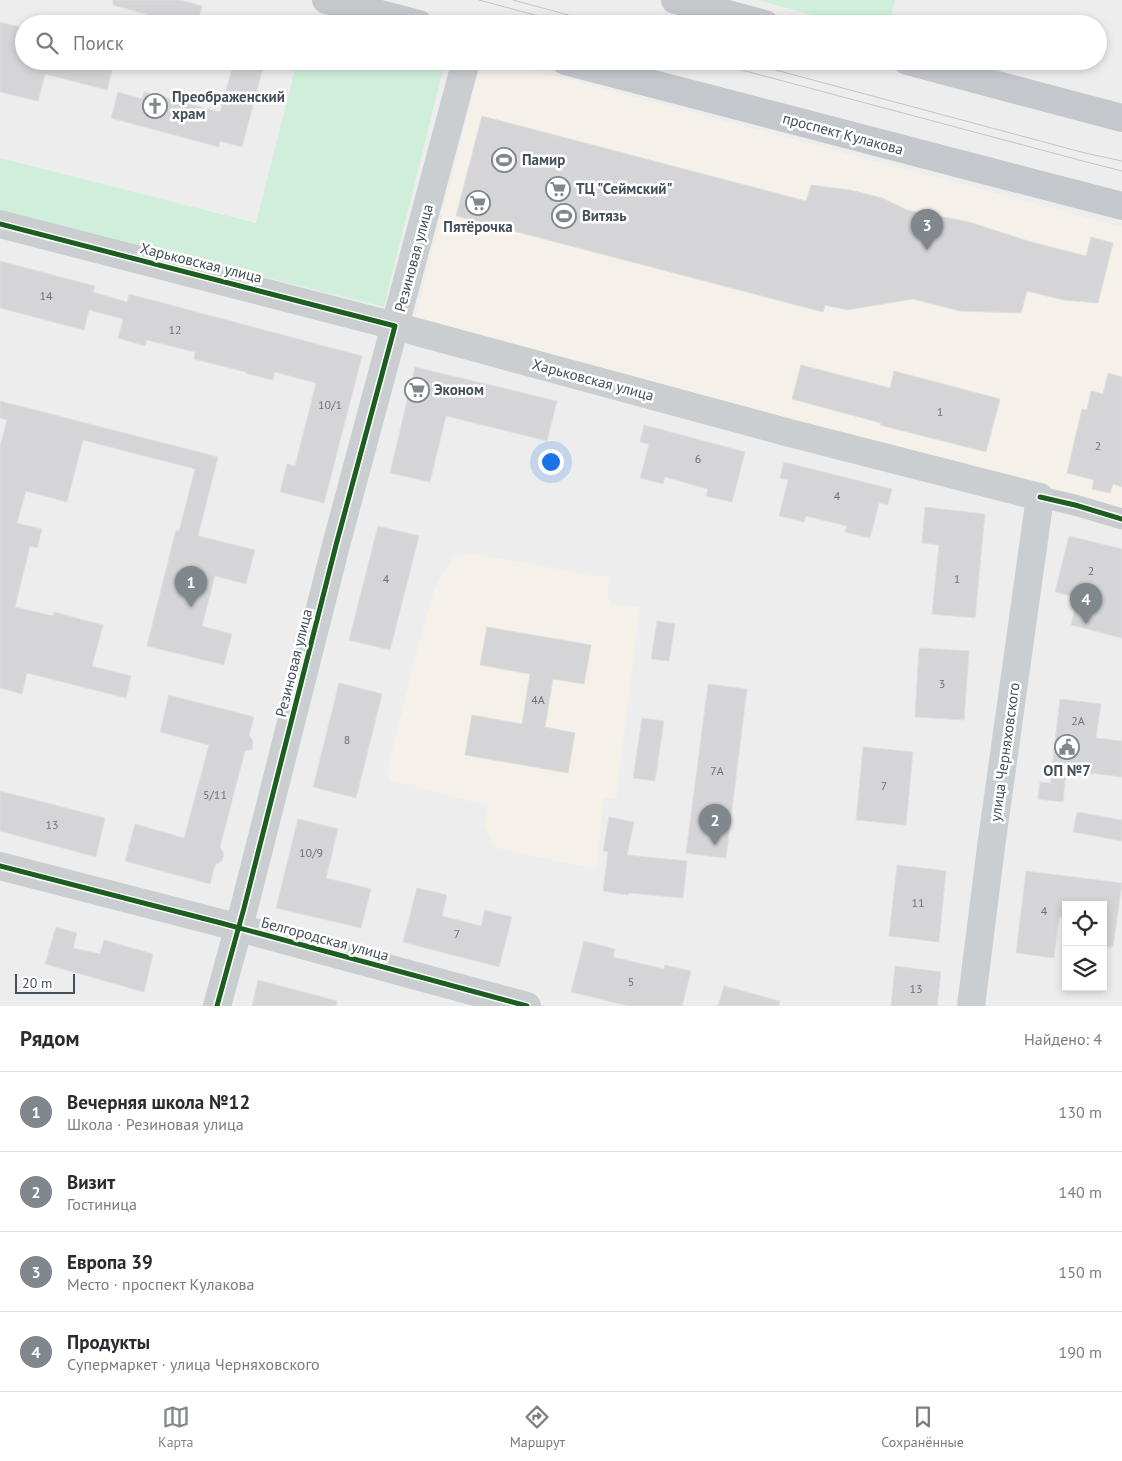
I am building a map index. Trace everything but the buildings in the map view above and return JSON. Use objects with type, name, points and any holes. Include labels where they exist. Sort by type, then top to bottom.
[{"type":"main road","points":[[326,0],[384,15]]},
{"type":"main road","points":[[675,0],[731,15]]},
{"type":"main road","name":"проспект Кулакова","points":[[600,70],[1122,206]]},
{"type":"main road","points":[[941,70],[1122,118]]},
{"type":"street","name":"Резиновая улица","points":[[217,1006],[336,545],[464,70]]},
{"type":"street","name":"Харьковская улица","points":[[0,224],[395,326],[782,432],[1040,498]]},
{"type":"street","points":[[1040,498],[1075,505],[1122,519]]},
{"type":"street","name":"улица Черняховского","points":[[971,1006],[991,847],[1040,498]]},
{"type":"street","name":"Белгородская улица","points":[[0,866],[527,1006]]},
{"type":"shaded area","points":[[480,70],[534,70],[1122,227],[1122,510],[414,321]]},
{"type":"shaded area","points":[[471,554],[610,578],[607,595],[611,604],[640,607],[616,799],[604,798],[596,869],[501,849],[493,844],[484,826],[489,806],[391,780],[387,771],[415,658],[435,588],[453,558]]},
{"type":"green space","points":[[757,0],[895,0],[891,15],[812,15]]},
{"type":"green space","points":[[295,70],[443,70],[384,307],[0,211],[0,158],[256,223]]},
{"type":"tram line","points":[[479,0],[535,15]]},
{"type":"tram line","points":[[513,0],[569,15]]},
{"type":"tram line","points":[[742,70],[1122,171]]},
{"type":"tram line","points":[[776,70],[1085,153],[1122,161]]},
{"type":"cycle path","points":[[0,224],[395,326],[336,545],[244,908],[217,1006]]},
{"type":"cycle path","points":[[1040,497],[1122,519]]},
{"type":"cycle path","points":[[0,866],[221,923],[527,1006]]},
{"type":"place","name":"Преображенский храм","points":[[155,106]]},
{"type":"place","name":"Памир","points":[[504,160]]},
{"type":"place","name":"ТЦ \"Сеймский\"","points":[[558,189]]},
{"type":"place","name":"Пятёрочка","points":[[478,203]]},
{"type":"place","name":"Витязь","points":[[564,216]]},
{"type":"place","name":"Европа 39","points":[[927,250]]},
{"type":"place","name":"Эконом","points":[[417,390]]},
{"type":"place","name":"Вечерняя школа №12","points":[[191,607]]},
{"type":"place","name":"Продукты","points":[[1086,624]]},
{"type":"place","name":"ОП №7","points":[[1067,747]]},
{"type":"place","name":"Визит","points":[[715,845]]}]
